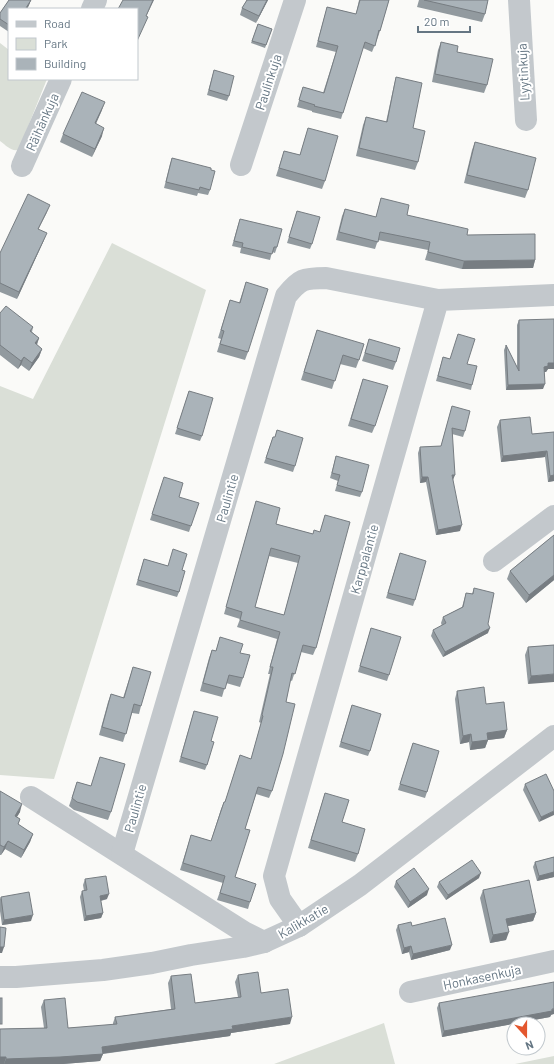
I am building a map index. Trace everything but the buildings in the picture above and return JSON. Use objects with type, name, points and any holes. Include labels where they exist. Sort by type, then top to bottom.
[{"type":"street","name":"Paulinkuja","points":[[241,165],[295,0]]},
{"type":"street","name":"Lyytinkuja","points":[[519,0],[526,120]]},
{"type":"street","name":"Räihänkuja","points":[[22,166],[61,80]]},
{"type":"street","name":"Paulintie","points":[[122,854],[286,296],[296,284],[307,278],[326,278],[438,300]]},
{"type":"street","points":[[438,300],[554,295]]},
{"type":"street","name":"Karppalantie","points":[[299,926],[280,899],[274,876],[438,300]]},
{"type":"street","points":[[494,561],[554,516]]},
{"type":"street","name":"Kalikkatie","points":[[0,977],[103,970],[152,963],[264,942],[299,926],[360,885],[554,736]]},
{"type":"street","points":[[31,797],[244,932],[264,942]]},
{"type":"street","name":"Honkasenkuja","points":[[410,992],[554,961]]},
{"type":"green space","points":[[0,43],[8,49],[8,80],[47,80],[25,134],[21,149],[15,150],[0,141]]},
{"type":"green space","points":[[112,243],[206,290],[54,779],[0,775],[0,386],[33,399]]},
{"type":"green space","points":[[384,1023],[395,1064],[274,1064]]},
{"type":"green space","points":[[554,1056],[554,1064],[515,1064]]}]
